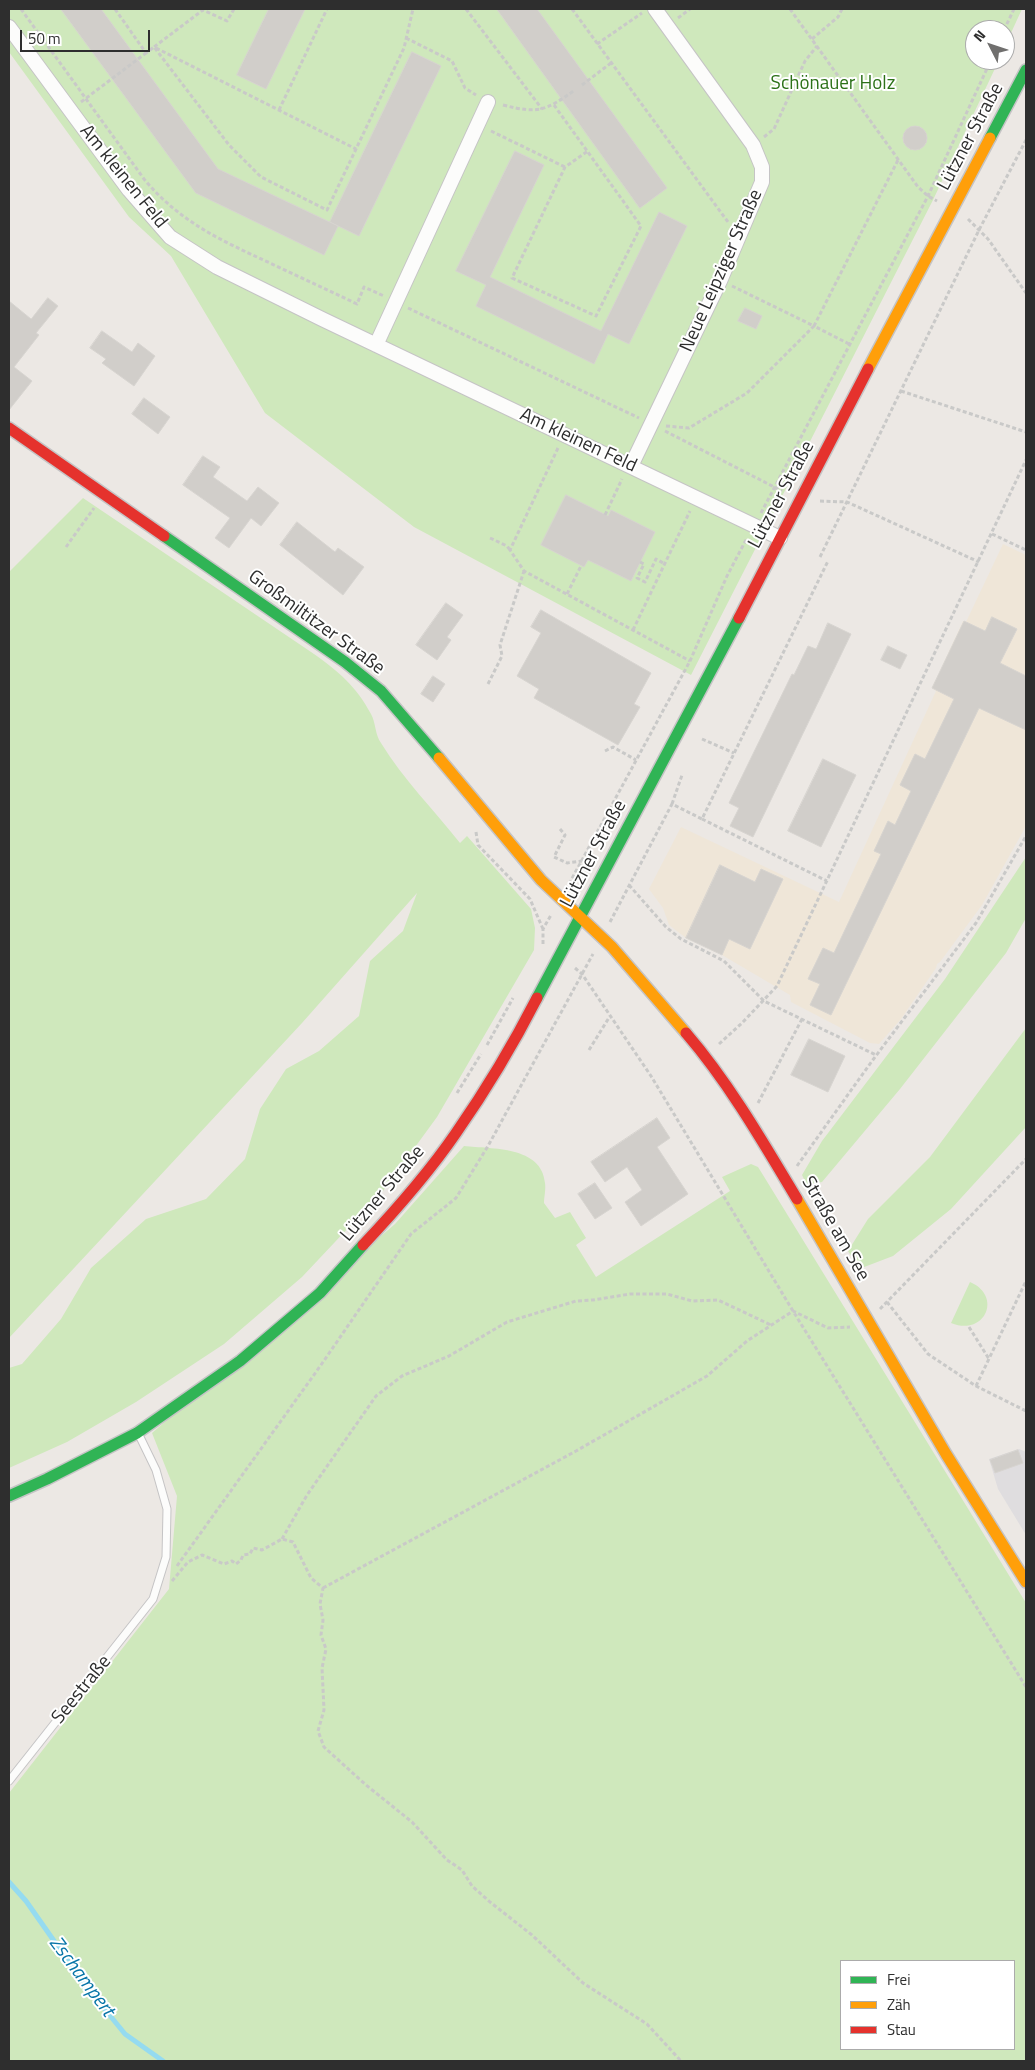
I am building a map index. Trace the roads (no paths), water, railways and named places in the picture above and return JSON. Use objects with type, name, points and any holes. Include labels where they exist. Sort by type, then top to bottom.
[{"type":"main road","name":"Lützner Straße","points":[[9,1496],[47,1479],[137,1433],[240,1361],[320,1293],[388,1218],[455,1134],[486,1090],[513,1044],[713,669],[799,500],[1026,70]]},
{"type":"main road","name":"Großmiltitzer Straße","points":[[9,428],[345,662],[381,691],[488,814],[541,880],[581,916]]},
{"type":"main road","name":"Straße am See","points":[[581,916],[641,979],[706,1056],[786,1181],[946,1454],[1026,1582]]},
{"type":"street","name":"Neue Leipziger Straße","points":[[630,465],[720,281],[740,238],[762,182],[762,166],[753,145],[655,9]]},
{"type":"street","name":"Am kleinen Feld","points":[[9,27],[129,190],[170,237],[217,267],[780,538]]},
{"type":"street","points":[[376,345],[488,102]]},
{"type":"lane","name":"Seestraße","points":[[9,1781],[154,1599],[166,1557],[167,1509],[156,1470],[137,1433]]},
{"type":"waterway","name":"Zschampert","points":[[9,1882],[26,1901],[85,1985],[125,2034],[163,2061]]},
{"type":"park label","name":"Schönauer Holz","points":[[833,84]]}]
